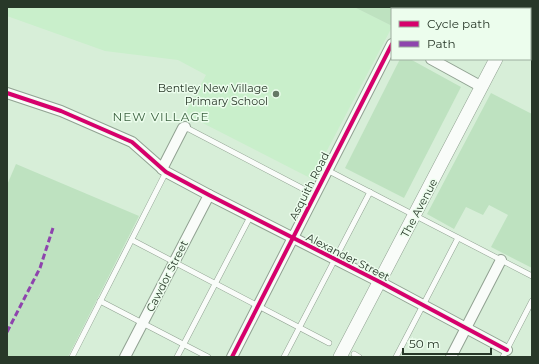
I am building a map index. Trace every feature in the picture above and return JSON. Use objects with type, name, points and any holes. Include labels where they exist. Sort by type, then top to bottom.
[{"type":"street","name":"Asquith Road","points":[[232,357],[391,46]]},
{"type":"street","points":[[432,60],[482,87]]},
{"type":"street","name":"The Avenue","points":[[340,357],[496,60]]},
{"type":"street","name":"Alexander Street","points":[[7,93],[61,111],[132,142],[163,170],[250,217],[380,282],[466,329],[505,353]]},
{"type":"street","points":[[163,170],[183,128],[185,127]]},
{"type":"street","name":"Cawdor Street","points":[[125,357],[208,195]]},
{"type":"street","points":[[451,357],[501,260]]},
{"type":"lane","points":[[185,127],[315,195]]},
{"type":"lane","points":[[72,357],[132,240],[163,170]]},
{"type":"lane","points":[[327,170],[532,276]]},
{"type":"lane","points":[[284,357],[370,192]]},
{"type":"lane","points":[[178,357],[250,217]]},
{"type":"lane","points":[[396,357],[458,238]]},
{"type":"lane","points":[[132,240],[329,343]]},
{"type":"lane","points":[[100,301],[208,357]]},
{"type":"lane","points":[[505,353],[532,301]]},
{"type":"shaded area","name":"Bentley New Village Primary School","points":[[7,7],[354,7],[391,26],[391,29],[312,179],[185,114],[206,75],[178,60],[105,51],[7,16]]},
{"type":"shaded area","points":[[354,7],[511,7],[391,8],[391,26]]},
{"type":"shaded area","points":[[399,60],[412,60],[461,87],[404,198],[345,168]]},
{"type":"shaded area","points":[[491,93],[532,114],[532,268],[491,247],[508,215],[489,205],[483,215],[466,207],[454,229],[427,214]]},
{"type":"shaded area","points":[[16,164],[139,216],[68,357],[7,357],[7,185]]},
{"type":"marked path","points":[[7,332],[40,268],[53,228]]},
{"type":"cycle path","points":[[232,357],[391,46]]},
{"type":"cycle path","points":[[7,93],[61,111],[132,142],[166,172],[380,282],[507,350]]},
{"type":"place","name":"Bentley New Village Primary School","points":[[276,94]]},
{"type":"district","name":"NEW VILLAGE","points":[[161,116]]}]
